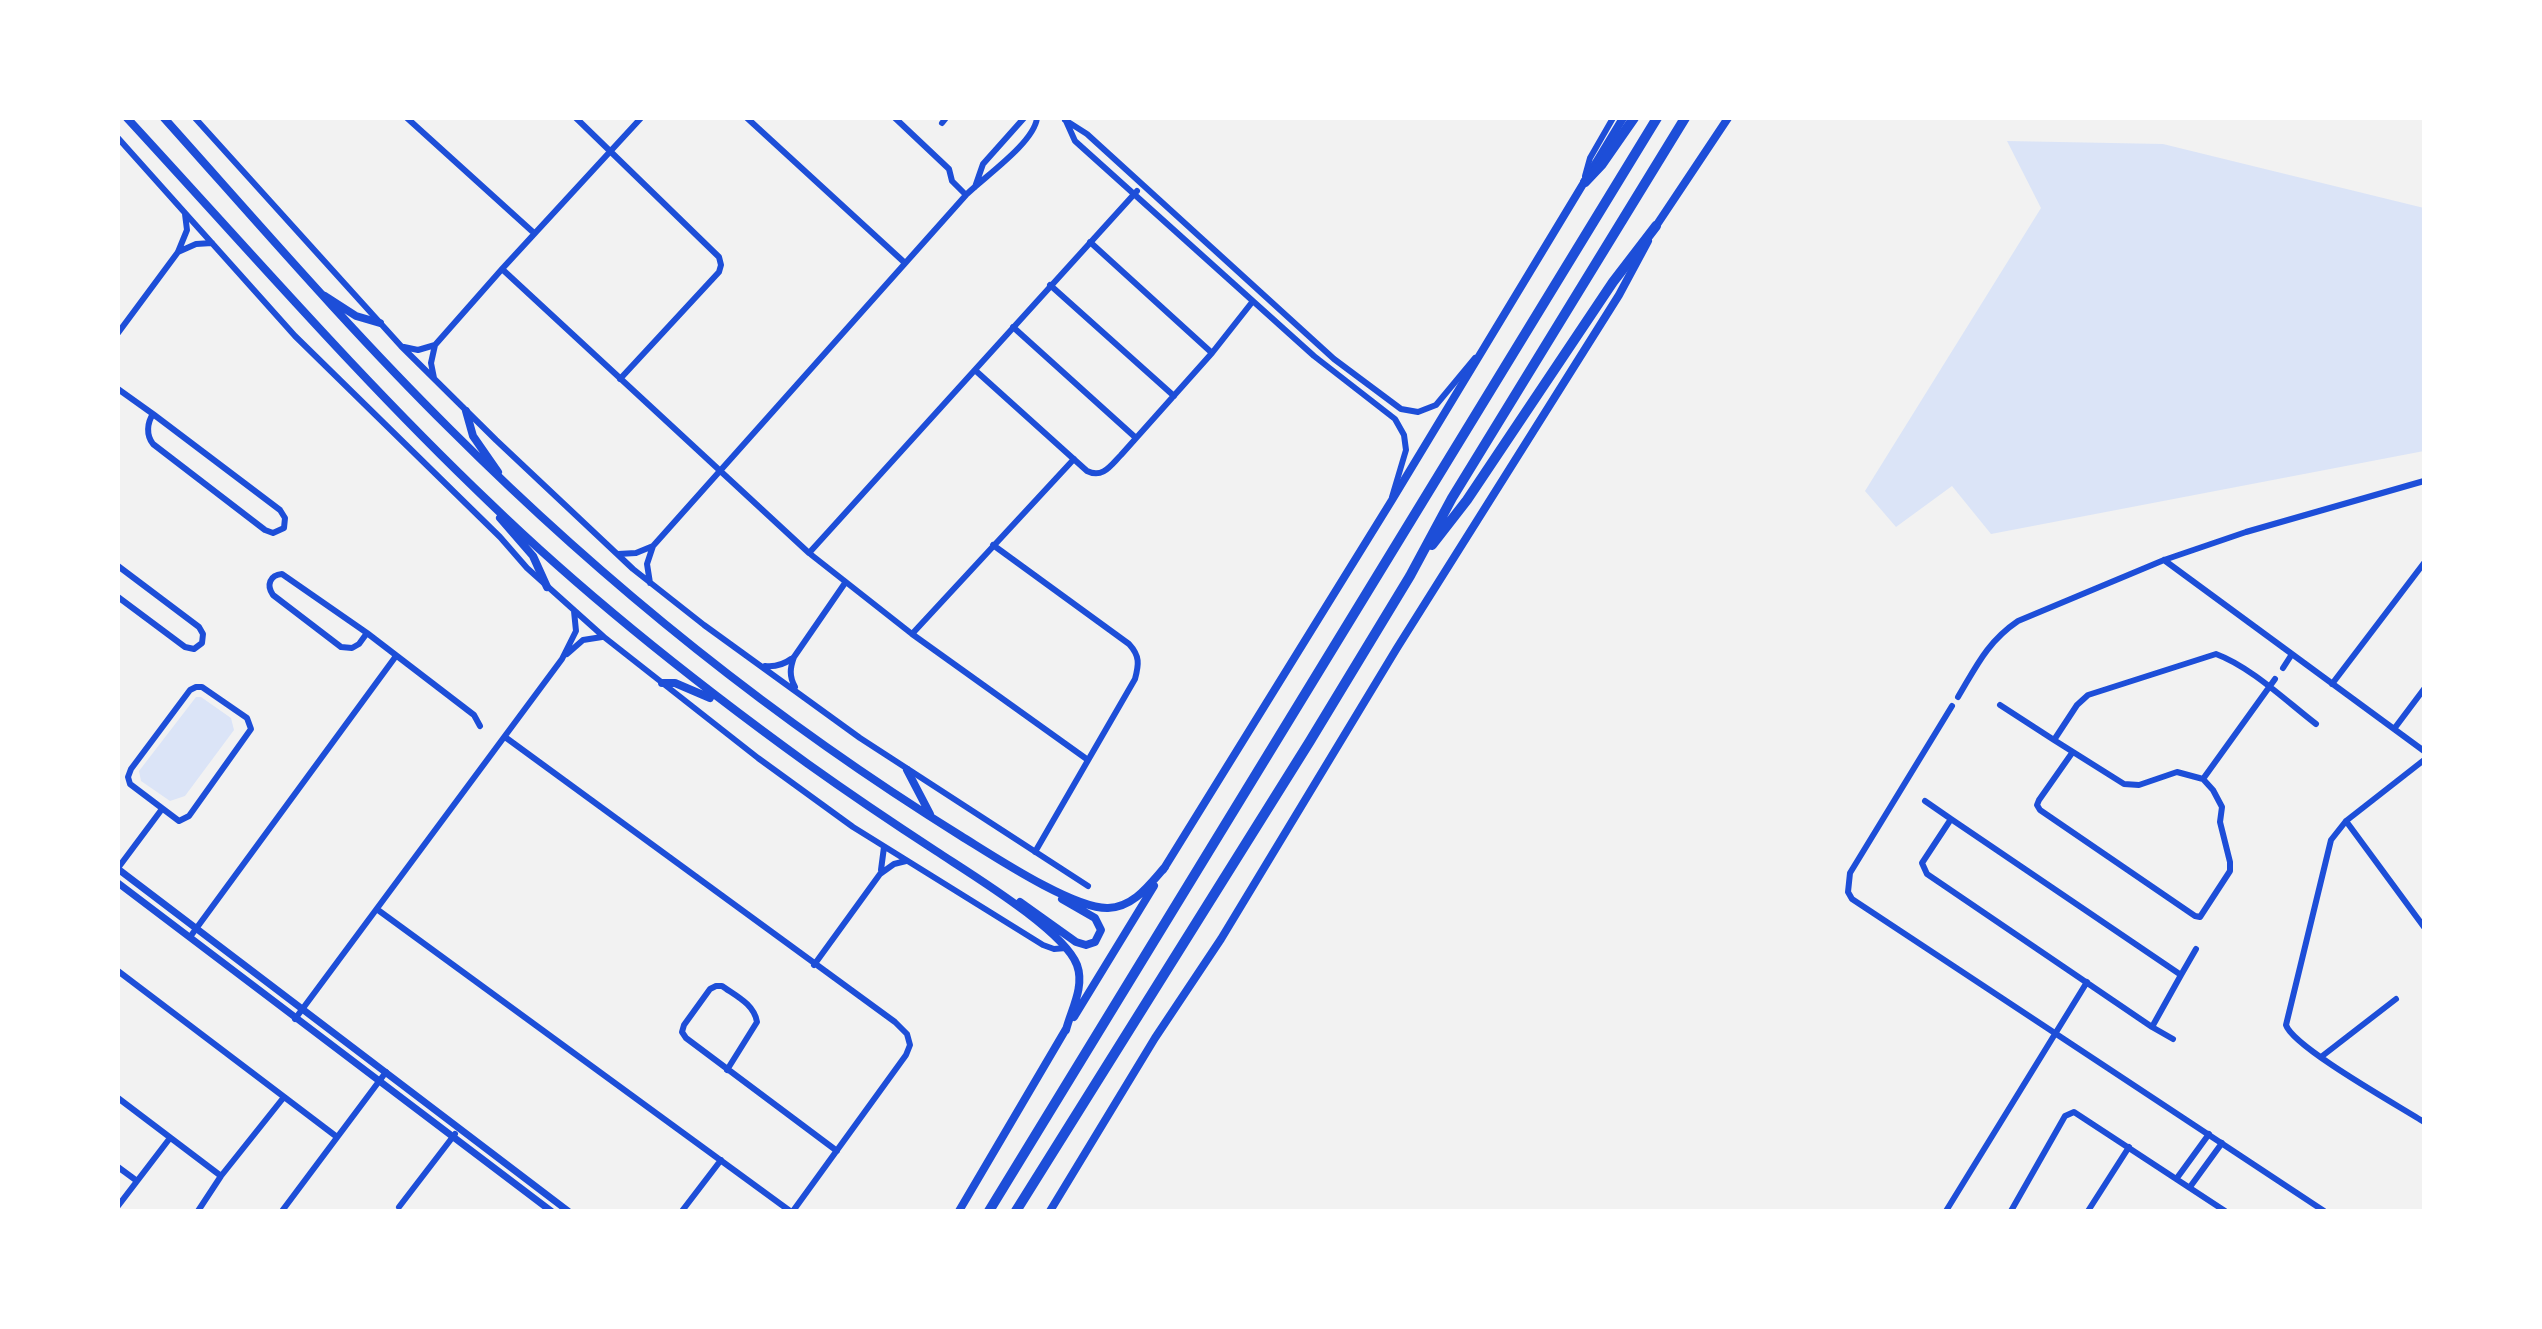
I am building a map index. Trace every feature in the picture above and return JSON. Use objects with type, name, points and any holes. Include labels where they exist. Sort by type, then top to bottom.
[{"type":"highway","points":[[1585,182],[1602,164],[1634,118]]},
{"type":"highway","points":[[989,1211],[1657,118]]},
{"type":"highway","points":[[1016,1211],[1203,916],[1685,118]]},
{"type":"highway","points":[[1422,555],[1467,500],[1613,282],[1656,226]]},
{"type":"main road","points":[[127,118],[330,339],[491,504],[630,628],[730,708],[839,787],[985,882],[1066,948],[1077,964],[1080,984],[1066,1030]]},
{"type":"main road","points":[[164,118],[379,357],[502,480],[595,564],[691,644],[785,716],[933,818],[1095,918],[1101,930],[1098,939],[1086,945],[1076,942],[985,882]]},
{"type":"main road","points":[[959,1211],[1165,867],[1623,118]]},
{"type":"main road","points":[[1050,1211],[1612,306],[1656,226],[1728,118]]},
{"type":"main road","points":[[322,294],[364,320],[380,323]]},
{"type":"main road","points":[[466,411],[473,436],[495,465],[502,480]]},
{"type":"main road","points":[[491,504],[503,523],[533,556],[547,587]]},
{"type":"main road","points":[[662,683],[675,683],[730,708]]},
{"type":"main road","points":[[907,770],[922,803],[933,818]]},
{"type":"main road","points":[[1011,867],[1068,896],[1109,908],[1140,895],[1165,867]]},
{"type":"street","points":[[195,118],[401,346],[650,583],[907,770],[1088,886]]},
{"type":"street","points":[[407,118],[534,233]]},
{"type":"street","points":[[576,118],[719,257],[721,265],[719,272],[620,379]]},
{"type":"street","points":[[435,380],[431,363],[435,345],[641,118]]},
{"type":"street","points":[[747,118],[905,263]]},
{"type":"street","points":[[895,118],[949,169],[952,181],[966,195]]},
{"type":"street","points":[[975,187],[983,164],[1025,118],[1036,127]]},
{"type":"street","points":[[650,583],[647,564],[653,546],[966,195],[996,170],[1036,127],[1037,118]]},
{"type":"street","points":[[1585,182],[1590,158],[1613,118]]},
{"type":"street","points":[[1065,119],[1087,134],[1334,359],[1401,409],[1418,412],[1436,405],[1485,346]]},
{"type":"street","points":[[1065,119],[1075,141],[1314,356],[1399,423],[1406,450],[1392,500]]},
{"type":"street","points":[[118,138],[295,336],[547,587],[604,637],[758,758],[884,847],[1043,945],[1054,949],[1066,948]]},
{"type":"street","points":[[809,553],[1142,186]]},
{"type":"street","points":[[118,333],[178,252],[187,230],[185,213]]},
{"type":"street","points":[[1090,242],[1212,353]]},
{"type":"street","points":[[178,252],[196,244],[212,243]]},
{"type":"street","points":[[502,269],[809,553],[912,634],[1088,760]]},
{"type":"street","points":[[1050,285],[1174,396]]},
{"type":"street","points":[[976,371],[1091,473],[1103,473],[1212,353],[1253,301]]},
{"type":"street","points":[[1013,327],[1136,438]]},
{"type":"street","points":[[401,346],[418,350],[435,345]]},
{"type":"street","points":[[118,389],[153,414],[280,510],[285,518],[281,530],[273,533],[265,530],[153,444],[148,434],[153,414]]},
{"type":"street","points":[[912,634],[1074,459]]},
{"type":"street","points":[[1958,697],[1987,648],[1999,634],[2018,621],[2164,560],[2246,532],[2424,481]]},
{"type":"street","points":[[993,545],[1129,644],[1138,654],[1135,679],[1035,852]]},
{"type":"street","points":[[618,554],[636,553],[653,546]]},
{"type":"street","points":[[2164,560],[2424,751]]},
{"type":"street","points":[[2332,684],[2424,563]]},
{"type":"street","points":[[118,566],[199,627],[203,634],[202,643],[194,649],[185,647],[118,597]]},
{"type":"street","points":[[367,633],[356,647],[338,645],[273,595],[269,589],[270,581],[275,575],[286,575],[367,633],[474,715],[480,726]]},
{"type":"street","points":[[796,690],[790,668],[794,657],[845,583]]},
{"type":"street","points":[[295,1019],[562,659],[576,631],[574,610]]},
{"type":"street","points":[[562,659],[583,640],[604,637]]},
{"type":"street","points":[[2054,740],[2077,705],[2088,695],[2216,654],[2269,687],[2316,724]]},
{"type":"street","points":[[2283,668],[2292,654]]},
{"type":"street","points":[[190,937],[396,656]]},
{"type":"street","points":[[761,665],[773,667],[785,664],[794,657]]},
{"type":"street","points":[[2203,779],[2275,679]]},
{"type":"street","points":[[202,687],[247,718],[251,729],[189,816],[179,821],[162,809],[130,784],[129,773],[190,690],[202,687]]},
{"type":"street","points":[[2394,729],[2424,689]]},
{"type":"street","points":[[2000,705],[2124,784],[2139,785],[2177,772],[2203,779],[2222,807],[2220,822],[2230,862],[2229,875],[2200,917],[2040,810],[2037,805],[2039,800],[2072,753]]},
{"type":"street","points":[[1952,706],[1850,873],[1848,892],[1860,906],[2324,1211]]},
{"type":"street","points":[[378,910],[791,1211],[837,1151],[906,1055],[910,1045],[907,1034],[895,1022],[505,737]]},
{"type":"street","points":[[2424,760],[2346,821],[2331,840],[2286,1020],[2290,1035],[2424,1122]]},
{"type":"street","points":[[1925,801],[2181,975]]},
{"type":"street","points":[[162,809],[118,868],[568,1211]]},
{"type":"street","points":[[1951,819],[1922,863],[1927,874],[2173,1039]]},
{"type":"street","points":[[2346,821],[2424,927]]},
{"type":"street","points":[[880,874],[884,847]]},
{"type":"street","points":[[814,965],[880,874],[894,864],[906,861]]},
{"type":"street","points":[[118,883],[551,1211]]},
{"type":"street","points":[[2152,1027],[2196,949]]},
{"type":"street","points":[[118,971],[337,1137]]},
{"type":"street","points":[[1946,1211],[2087,982]]},
{"type":"street","points":[[727,1070],[757,1022],[756,1014],[722,986],[716,986],[710,989],[684,1025],[682,1032],[686,1038],[727,1070],[837,1151]]},
{"type":"street","points":[[2321,1057],[2396,999]]},
{"type":"street","points":[[282,1211],[386,1072]]},
{"type":"street","points":[[198,1211],[221,1176],[284,1097]]},
{"type":"street","points":[[118,1098],[221,1176]]},
{"type":"street","points":[[2011,1211],[2064,1119],[2071,1113],[2079,1114],[2225,1211]]},
{"type":"street","points":[[398,1210],[460,1129]]},
{"type":"street","points":[[2177,1178],[2209,1134]]},
{"type":"street","points":[[118,1206],[170,1138]]},
{"type":"street","points":[[2190,1187],[2222,1143]]},
{"type":"street","points":[[2088,1211],[2129,1147]]},
{"type":"street","points":[[682,1211],[721,1160]]},
{"type":"street","points":[[118,1167],[137,1181]]},
{"type":"shaded area","points":[[2007,141],[2163,144],[2424,208],[2424,451],[1991,534],[1952,486],[1896,527],[1865,491],[2041,208]]},
{"type":"shaded area","points":[[196,697],[201,697],[231,718],[234,730],[185,796],[170,801],[141,781],[139,771]]}]
